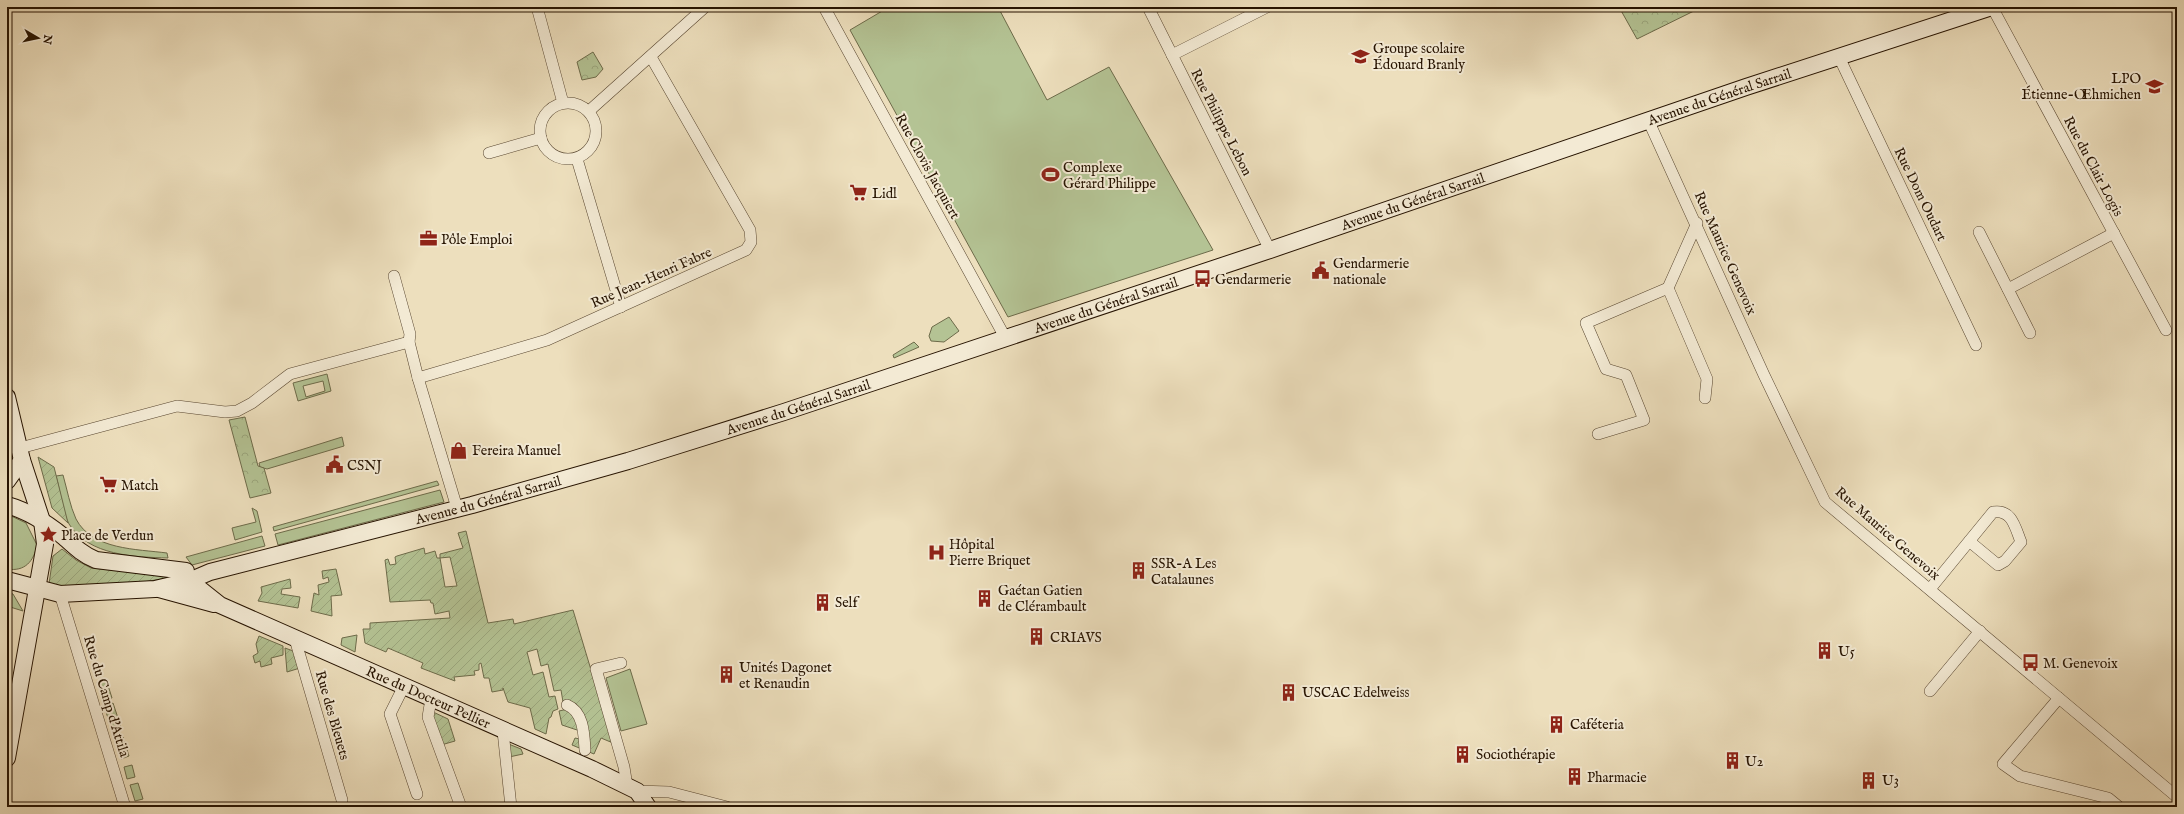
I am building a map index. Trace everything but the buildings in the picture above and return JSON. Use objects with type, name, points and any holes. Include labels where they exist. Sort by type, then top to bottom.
[{"type":"main road","name":"Avenue du Général Sarrail","points":[[182,578],[457,508],[632,459],[784,412],[1006,339],[1649,122],[1972,10],[1992,7]]},
{"type":"main road","points":[[7,397],[21,454],[42,522],[45,544],[7,758]]},
{"type":"main road","points":[[7,481],[21,454]]},
{"type":"main road","points":[[7,505],[23,510],[42,522],[86,556],[96,560],[182,578]]},
{"type":"main road","points":[[7,580],[38,590],[60,594],[156,589],[182,578]]},
{"type":"main road","name":"Rue du Docteur Pellier","points":[[182,578],[220,605]]},
{"type":"main road","name":"Rue du Docteur Pellier","points":[[156,589],[220,605],[632,788]]},
{"type":"main road","points":[[632,788],[648,807]]},
{"type":"street","points":[[536,7],[563,103]]},
{"type":"street","points":[[589,111],[705,7]]},
{"type":"street","name":"Rue Clovis Jacquiert","points":[[824,7],[1006,339]]},
{"type":"street","name":"Rue Philippe Lebon","points":[[1148,7],[1270,250]]},
{"type":"street","points":[[1172,55],[1267,7]]},
{"type":"street","name":"Rue du Clair Logis","points":[[1992,7],[2166,330]]},
{"type":"street","name":"Rue Jean-Henri Fabre","points":[[418,378],[547,340],[746,250],[751,242],[750,230],[651,57]]},
{"type":"street","name":"Rue Dom Oudart","points":[[1839,57],[1976,345]]},
{"type":"street","points":[[563,103],[572,103],[589,111],[597,128],[596,138],[592,147],[586,154],[577,159],[562,159],[548,152],[541,138],[540,129],[547,112],[563,103]]},
{"type":"street","name":"Rue Maurice Genevoix","points":[[1649,122],[1697,223],[1764,375],[1825,502],[2177,797]]},
{"type":"street","points":[[489,153],[541,138]]},
{"type":"street","points":[[577,159],[621,307]]},
{"type":"street","points":[[1598,434],[1644,420],[1626,375],[1606,369],[1586,323],[1668,288],[1697,223]]},
{"type":"street","points":[[1979,232],[2030,333]]},
{"type":"street","name":"Rue du Clair Logis","points":[[2008,289],[2114,233]]},
{"type":"street","points":[[394,276],[410,334],[409,342],[418,378],[457,508]]},
{"type":"street","points":[[1668,288],[1707,379],[1705,398]]},
{"type":"street","points":[[21,454],[176,406],[225,412],[237,411],[252,402],[290,374],[409,342]]},
{"type":"street","points":[[1930,589],[1969,541],[1993,512],[2002,511],[2010,516],[2021,542],[2006,562],[1998,565],[1969,541]]},
{"type":"street","name":"Rue du Camp d'Attila","points":[[60,594],[125,807]]},
{"type":"street","points":[[1930,690],[1980,631]]},
{"type":"street","name":"Rue des Bleuets","points":[[295,639],[342,800]]},
{"type":"street","points":[[621,663],[596,669],[624,767],[632,788],[669,792],[727,807]]},
{"type":"street","points":[[404,686],[390,714],[417,794]]},
{"type":"street","points":[[2059,698],[2003,764],[2020,776],[2108,798],[2119,807]]},
{"type":"street","points":[[432,699],[428,717],[461,807]]},
{"type":"street","points":[[567,705],[571,706],[580,719],[585,750]]},
{"type":"street","points":[[503,731],[511,807]]},
{"type":"green space","name":"Complexe Gérard Philippe","points":[[889,7],[998,7],[1047,100],[1109,67],[1213,250],[1008,317],[850,30]]},
{"type":"green space","points":[[1619,7],[1702,7],[1637,39]]},
{"type":"green space","points":[[593,52],[603,69],[596,77],[582,80],[577,62]]},
{"type":"green space","points":[[949,317],[959,331],[944,342],[931,341],[929,336],[932,327]]},
{"type":"green space","points":[[914,342],[919,347],[894,358],[893,355]]},
{"type":"green space","points":[[327,374],[331,391],[298,401],[293,383]],"holes":[[[323,381],[325,391],[306,397],[303,386]]]},
{"type":"green space","points":[[245,417],[258,466],[264,468],[271,493],[250,498],[229,420]]},
{"type":"green space","points":[[342,437],[344,446],[267,469],[260,467],[259,463]]},
{"type":"green space","points":[[38,457],[54,467],[68,523],[52,508]]},
{"type":"green space","points":[[63,475],[70,503],[76,519],[83,529],[93,537],[116,546],[129,549],[167,553],[168,558],[141,557],[114,553],[100,549],[88,543],[78,535],[67,520],[56,476]]},
{"type":"green space","points":[[437,481],[439,485],[274,531],[273,527]]},
{"type":"green space","points":[[440,490],[444,502],[278,545],[275,534]]},
{"type":"green space","points":[[252,508],[257,511],[262,532],[235,540],[232,528],[256,522]]},
{"type":"green space","points":[[7,514],[26,523],[37,545],[34,556],[28,564],[19,569],[7,569]]},
{"type":"green space","points":[[466,531],[488,623],[513,619],[514,624],[573,610],[613,743],[601,738],[594,754],[572,745],[575,738],[580,739],[583,732],[562,725],[559,711],[568,709],[563,702],[561,690],[554,691],[548,664],[541,666],[537,649],[527,652],[533,675],[543,672],[549,697],[555,696],[558,709],[553,711],[551,717],[549,718],[546,734],[535,729],[530,708],[508,702],[503,688],[503,690],[492,692],[489,678],[484,678],[481,663],[479,664],[479,670],[474,671],[475,675],[454,677],[455,681],[421,668],[423,663],[388,648],[386,652],[365,643],[363,629],[370,629],[370,623],[450,618],[449,611],[435,614],[433,603],[431,603],[430,600],[390,602],[385,560],[388,559],[390,565],[396,564],[395,557],[424,548],[425,554],[435,551],[437,558],[440,558],[440,554],[463,548],[458,533]],"holes":[[[450,557],[457,586],[445,587],[440,558]]]},
{"type":"green space","points":[[262,536],[265,546],[192,565],[186,557]]},
{"type":"green space","points":[[62,549],[76,560],[91,568],[162,575],[167,578],[92,588],[62,587],[49,584],[53,556]]},
{"type":"green space","points":[[336,569],[342,595],[331,596],[332,616],[311,611],[314,593],[319,595],[318,585],[329,582],[328,577],[323,579],[322,571]]},
{"type":"green space","points":[[290,579],[291,588],[282,589],[281,594],[300,597],[298,608],[258,601],[262,593],[261,587]]},
{"type":"green space","points":[[7,592],[13,594],[23,611],[7,606]]},
{"type":"green space","points":[[357,635],[355,652],[341,645],[342,638]]},
{"type":"green space","points":[[259,636],[283,646],[283,655],[271,658],[272,664],[261,667],[260,661],[255,663],[253,656],[258,653],[256,644]]},
{"type":"green space","points":[[285,648],[296,652],[300,668],[287,672]]},
{"type":"green space","points":[[630,669],[647,724],[621,731],[606,678]]},
{"type":"green space","points":[[106,679],[112,698],[103,700],[97,682]]},
{"type":"green space","points":[[113,703],[122,730],[113,733],[104,706]]},
{"type":"green space","points":[[431,711],[448,719],[455,741],[441,745]]},
{"type":"green space","points":[[123,737],[129,756],[121,759],[115,739]]},
{"type":"green space","points":[[506,743],[521,749],[523,754],[509,757]]},
{"type":"green space","points":[[132,765],[135,777],[127,779],[124,767]]},
{"type":"green space","points":[[138,783],[143,799],[135,801],[130,785]]},
{"type":"place","name":"Groupe scolaire Édouard Branly","points":[[1360,56]]},
{"type":"place","name":"LPO Étienne-Œhmichen","points":[[2154,86]]},
{"type":"place","name":"Complexe Gérard Philippe","points":[[1050,175]]},
{"type":"place","name":"Lidl","points":[[859,193]]},
{"type":"place","name":"Pôle Emploi","points":[[428,239]]},
{"type":"place","name":"Gendarmerie nationale","points":[[1320,271]]},
{"type":"place","name":"Gendarmerie","points":[[1202,279]]},
{"type":"place","name":"Fereira Manuel","points":[[459,450]]},
{"type":"place","name":"CSNJ","points":[[334,465]]},
{"type":"place","name":"Match","points":[[108,485]]},
{"type":"place","name":"Place de Verdun","points":[[48,535]]},
{"type":"place","name":"Hôpital Pierre Briquet","points":[[936,552]]},
{"type":"place","name":"SSR-A Les Catalaunes","points":[[1138,571]]},
{"type":"place","name":"Gaétan Gatien de Clérambault","points":[[985,598]]},
{"type":"place","name":"Self","points":[[822,602]]},
{"type":"place","name":"CRIAVS","points":[[1037,637]]},
{"type":"place","name":"U5","points":[[1825,651]]},
{"type":"place","name":"M. Genevoix","points":[[2030,663]]},
{"type":"place","name":"Unités Dagonet et Renaudin","points":[[726,675]]},
{"type":"place","name":"USCAC Edelweiss","points":[[1289,692]]},
{"type":"place","name":"Caféteria","points":[[1557,724]]},
{"type":"place","name":"Sociothérapie","points":[[1463,754]]},
{"type":"place","name":"U2","points":[[1732,761]]},
{"type":"place","name":"Pharmacie","points":[[1574,777]]},
{"type":"place","name":"U3","points":[[1869,780]]}]
